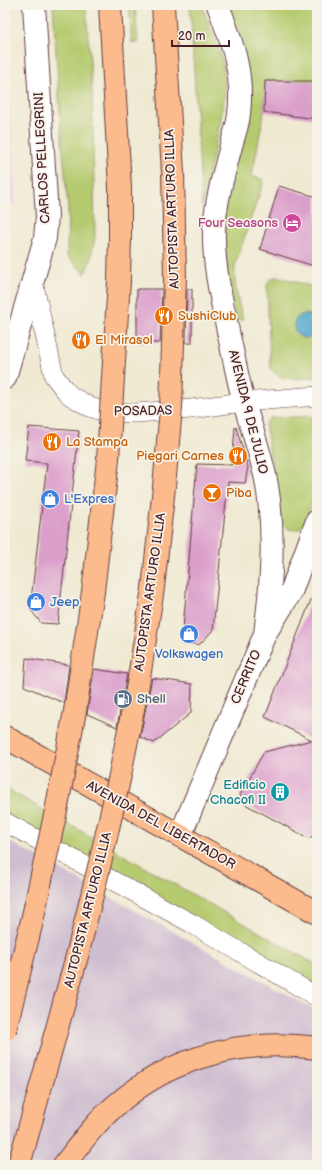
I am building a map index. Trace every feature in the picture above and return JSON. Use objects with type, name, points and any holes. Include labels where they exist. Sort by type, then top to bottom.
[{"type":"main road","points":[[5,1030],[34,913],[76,711],[93,592],[108,459],[119,280],[120,188],[110,5]]},
{"type":"main road","name":"AUTOPISTA ARTURO ILLIA","points":[[19,1165],[78,956],[100,863],[138,684],[153,588],[171,408],[175,278],[173,173],[163,5]]},
{"type":"main road","name":"AVENIDA DEL LIBERTADOR","points":[[5,737],[317,913]]},
{"type":"main road","points":[[64,1165],[96,1124],[116,1105],[135,1090],[158,1076],[188,1061],[245,1047],[271,1045],[317,1048]]},
{"type":"street","name":"CARLOS PELLEGRINI","points":[[5,378],[33,281],[44,238],[47,216],[34,5]]},
{"type":"street","name":"AVENIDA 9 DE JULIO","points":[[218,5],[235,52],[239,70],[240,94],[239,116],[224,172],[215,217],[215,251],[218,278],[243,402],[262,460],[268,492],[271,516],[272,566],[265,634]]},
{"type":"street","name":"POSADAS","points":[[33,281],[54,376],[65,390],[80,402],[99,410],[123,414],[191,409],[243,402],[317,396]]},
{"type":"street","name":"CERRITO","points":[[180,836],[265,634],[291,592],[317,521]]},
{"type":"street","points":[[5,822],[191,923],[317,997]]},
{"type":"shaded area","points":[[5,82],[8,82],[16,204],[5,205]]},
{"type":"shaded area","points":[[5,839],[317,1011],[317,1165],[5,1165]]},
{"type":"green space","points":[[53,5],[86,5],[92,91],[95,236],[91,259],[85,274],[67,256],[68,209]]},
{"type":"green space","points":[[129,5],[135,5],[138,43],[132,43]]},
{"type":"green space","points":[[190,5],[202,5],[220,54],[225,81],[222,115],[202,207]]},
{"type":"green space","points":[[223,5],[317,5],[317,81],[265,81],[264,112],[252,176],[264,180],[235,265],[235,286],[243,319],[237,321],[228,286],[222,224],[240,139]]},
{"type":"green space","points":[[275,277],[280,277],[317,288],[317,377],[281,377],[271,368],[267,287],[269,280]]},
{"type":"green space","points":[[317,416],[317,490],[303,526],[291,530],[285,527],[281,521],[265,424],[270,418]]},
{"type":"green space","points":[[5,788],[317,965],[317,991],[5,815]]},
{"type":"water","points":[[306,314],[311,315],[317,321],[317,331],[311,337],[306,338],[301,337],[295,331],[294,326],[295,321],[301,315]]},
{"type":"building","points":[[265,81],[317,81],[317,119],[264,112]]},
{"type":"building","name":"Four Seasons","points":[[279,186],[317,197],[317,267],[260,249]]},
{"type":"building","points":[[137,289],[162,289],[160,343],[137,343]]},
{"type":"building","points":[[187,289],[192,289],[192,343],[186,343]]},
{"type":"building","points":[[29,427],[79,431],[58,624],[41,623],[30,609],[47,463],[25,461]]},
{"type":"building","points":[[235,427],[248,467],[245,483],[228,482],[213,630],[199,645],[182,641],[197,464],[232,465]]},
{"type":"building","points":[[316,587],[317,835],[308,838],[243,803],[240,795],[264,752],[312,740],[265,717]]},
{"type":"building","points":[[26,658],[69,665],[64,703],[24,686]]},
{"type":"building","points":[[94,669],[127,674],[117,727],[87,714]]},
{"type":"building","points":[[152,678],[192,684],[191,713],[154,743],[140,737]]},
{"type":"place","name":"Four Seasons","points":[[292,223]]},
{"type":"place","name":"SushiClub","points":[[164,316]]},
{"type":"place","name":"El Mirasol","points":[[81,340]]},
{"type":"place","name":"La Stampa","points":[[52,442]]},
{"type":"place","name":"Piegari Carnes","points":[[238,456]]},
{"type":"place","name":"Piba","points":[[212,493]]},
{"type":"place","name":"L'Expres","points":[[50,499]]},
{"type":"place","name":"Jeep","points":[[36,602]]},
{"type":"place","name":"Volkswagen","points":[[189,634]]},
{"type":"place","name":"Shell","points":[[123,699]]},
{"type":"place","name":"Edificio Chacofi II","points":[[280,792]]}]
